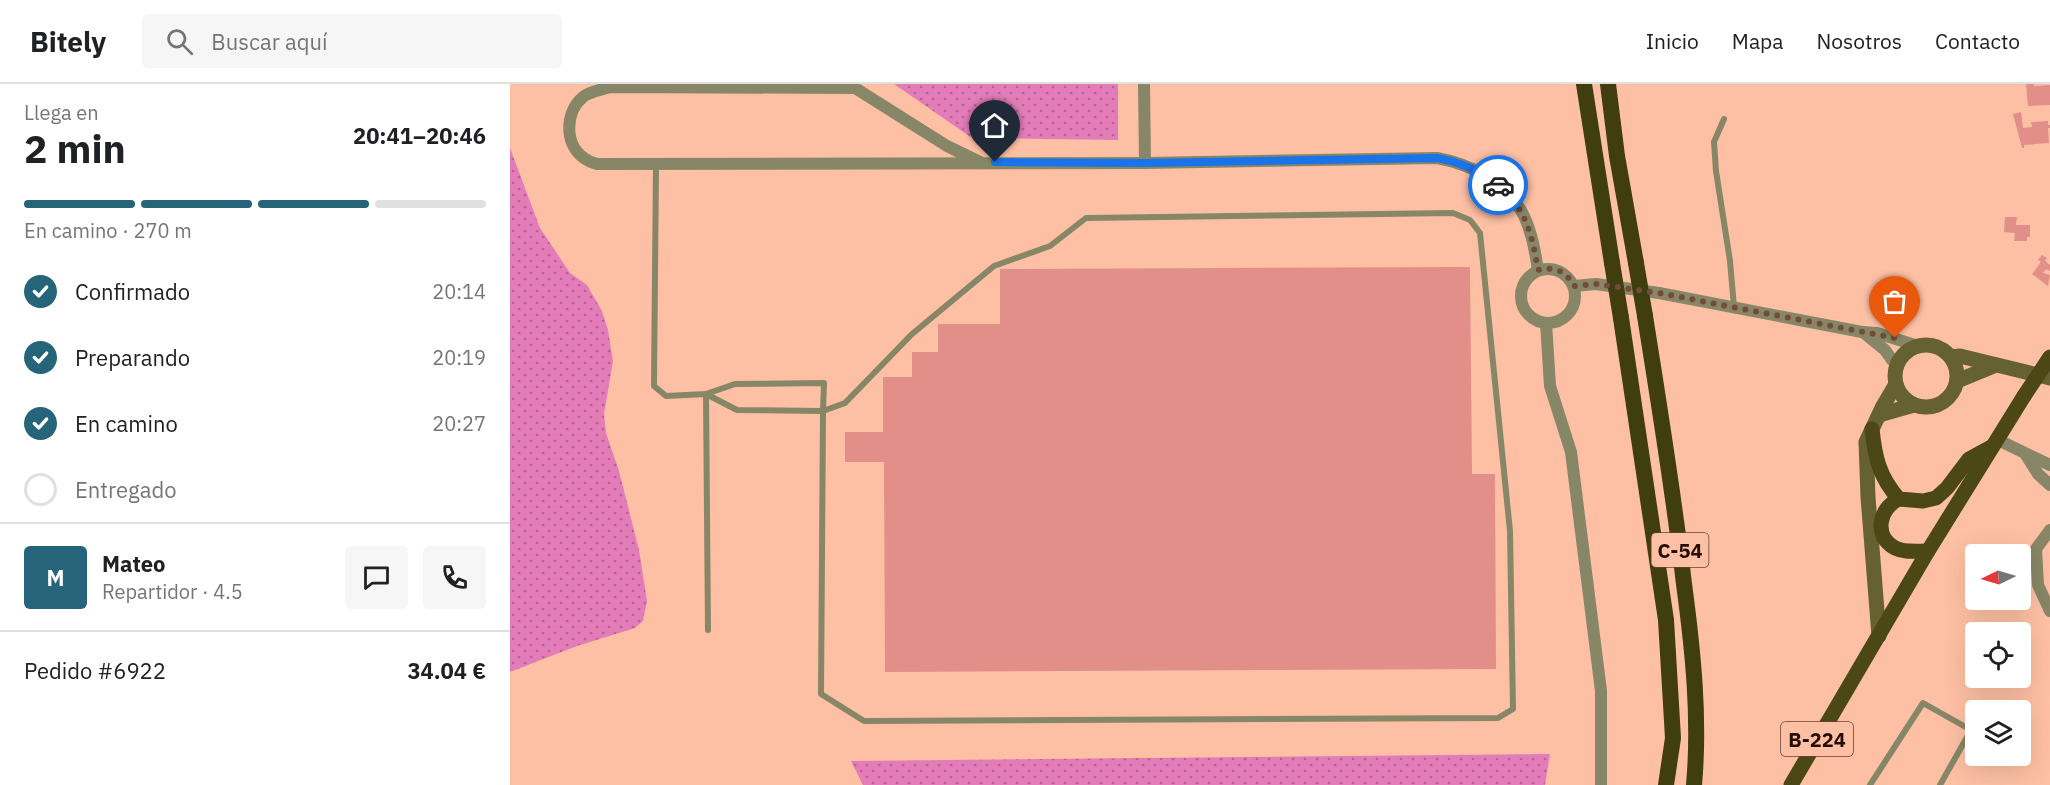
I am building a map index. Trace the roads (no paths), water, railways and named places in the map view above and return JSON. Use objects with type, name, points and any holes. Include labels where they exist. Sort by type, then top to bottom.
[{"type":"highway","name":"C-54","points":[[1584,84],[1666,620],[1673,738],[1666,785]]},
{"type":"highway","name":"C-54","points":[[1608,84],[1617,156],[1645,316],[1680,551],[1694,667],[1697,751],[1694,785]]},
{"type":"main road","points":[[1918,346],[1936,347],[1951,357],[1955,365],[1957,381],[1954,390],[1941,404],[1923,407],[1914,405],[1900,393],[1895,374],[1898,364],[1910,350],[1918,346]]},
{"type":"main road","points":[[1951,357],[1960,356],[2050,378]]},
{"type":"main road","name":"B-224","points":[[1791,785],[1928,551],[2050,357]]},
{"type":"main road","points":[[1957,381],[1996,365]]},
{"type":"main road","points":[[1879,636],[1865,459],[1866,442],[1896,384]]},
{"type":"main road","points":[[1879,415],[1914,405]]},
{"type":"main road","points":[[1872,429],[1875,459],[1887,487],[1899,499]]},
{"type":"main road","points":[[1928,551],[1905,551],[1894,547],[1886,540],[1882,531],[1881,518],[1886,508],[1899,499],[1923,501],[1936,498],[1970,459],[1994,443]]},
{"type":"street","points":[[1144,84],[1145,163]]},
{"type":"street","points":[[980,162],[946,146],[855,88],[610,87],[584,96],[570,116],[569,131],[577,151],[585,159],[597,164],[1145,163],[1437,158],[1459,162],[1479,172],[1511,197],[1523,214],[1533,241],[1538,270]]},
{"type":"street","points":[[1555,269],[1563,273],[1574,286],[1576,295],[1570,312],[1555,322],[1538,321],[1524,309],[1521,290],[1530,274],[1538,270],[1555,269]]},
{"type":"street","points":[[1574,286],[1596,284],[1734,307],[1886,335],[1918,346]]},
{"type":"street","points":[[1546,323],[1550,386],[1571,452],[1601,691],[1601,785]]},
{"type":"street","points":[[1862,332],[1885,350],[1898,364]]},
{"type":"street","points":[[1994,443],[2050,465]]},
{"type":"street","points":[[2026,455],[2038,474],[2050,485]]},
{"type":"street","points":[[2050,530],[2036,549],[2038,585],[2050,611]]},
{"type":"lane","points":[[1724,119],[1714,142],[1734,307]]},
{"type":"lane","points":[[656,163],[654,386],[666,396],[706,394],[735,384],[824,383],[823,411],[821,694],[864,721],[1498,718],[1514,710],[1510,531],[1480,233],[1470,220],[1453,213],[1086,218],[1050,246],[994,266],[912,334],[845,403],[823,411],[737,410],[706,394]]},
{"type":"lane","points":[[706,394],[708,630]]},
{"type":"lane","points":[[1870,785],[1923,703],[1971,730],[1940,785]]}]
